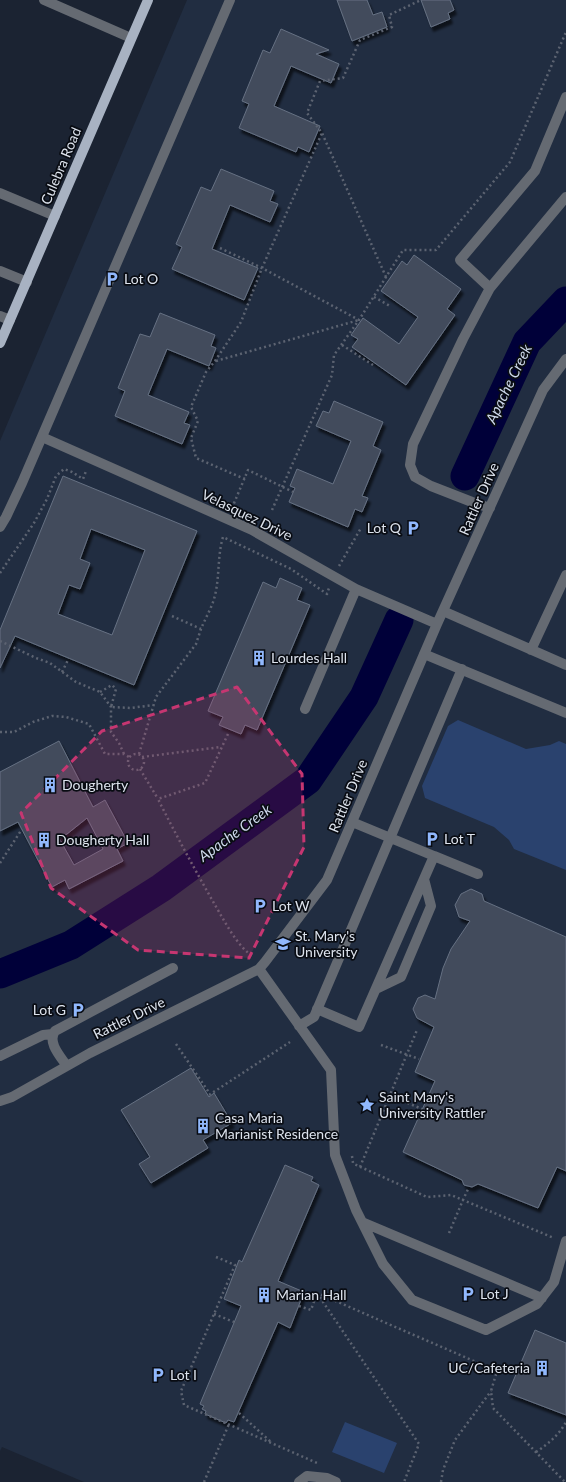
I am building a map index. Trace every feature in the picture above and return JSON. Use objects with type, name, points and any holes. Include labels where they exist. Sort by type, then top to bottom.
[{"type":"main road","name":"Culebra Road","points":[[0,343],[148,0]]},
{"type":"street","points":[[44,0],[131,38]]},
{"type":"street","points":[[0,527],[6,517],[42,437],[230,0]]},
{"type":"street","points":[[490,288],[460,260],[535,171],[566,97]]},
{"type":"street","points":[[0,192],[55,216]]},
{"type":"street","points":[[490,508],[431,486],[415,477],[410,465],[413,444],[462,339],[490,288],[566,197]]},
{"type":"street","points":[[0,270],[27,282]]},
{"type":"street","points":[[0,316],[10,320]]},
{"type":"street","name":"Rattler Drive","points":[[0,1101],[12,1097],[90,1053],[262,965],[327,880],[437,624],[544,390],[566,359]]},
{"type":"street","name":"Velasquez Drive","points":[[42,437],[252,530],[356,589],[437,624]]},
{"type":"street","points":[[531,650],[566,575]]},
{"type":"street","points":[[305,709],[356,589]]},
{"type":"street","points":[[443,611],[566,665]]},
{"type":"street","points":[[424,654],[566,713]]},
{"type":"street","points":[[299,1026],[314,1017],[462,669]]},
{"type":"street","points":[[352,822],[478,874]]},
{"type":"street","points":[[317,1009],[359,1027],[434,856]]},
{"type":"street","points":[[376,989],[401,978],[431,906],[424,879]]},
{"type":"street","points":[[262,965],[299,1026],[331,1070],[335,1155],[362,1222],[383,1264],[412,1300],[486,1330],[537,1304],[554,1282],[566,1242]]},
{"type":"street","points":[[0,1056],[43,1035],[52,1034],[173,968]]},
{"type":"street","points":[[52,1034],[52,1042],[67,1066]]},
{"type":"street","points":[[362,1222],[542,1298]]},
{"type":"street","points":[[299,1482],[307,1476],[331,1480]]},
{"type":"path","points":[[386,277],[322,134],[307,113],[320,81],[343,78],[360,40],[392,28],[389,15],[421,0]]},
{"type":"path","points":[[272,510],[332,375],[334,355],[359,320],[403,250],[436,250],[510,162],[566,32]]},
{"type":"path","points":[[244,479],[196,458],[191,438],[198,421],[191,407],[206,372],[241,322],[262,268],[322,134]]},
{"type":"path","points":[[220,248],[262,268],[359,320]]},
{"type":"path","points":[[374,297],[390,306]]},
{"type":"path","points":[[215,361],[359,320]]},
{"type":"path","points":[[342,345],[373,365]]},
{"type":"path","points":[[0,573],[34,523],[47,499],[56,476],[64,469],[83,479],[87,469]]},
{"type":"path","points":[[230,512],[248,470],[293,492]]},
{"type":"path","points":[[139,754],[156,697],[196,644],[214,599],[218,573],[219,551],[223,537]]},
{"type":"path","points":[[172,616],[201,629]]},
{"type":"path","points":[[0,640],[36,658],[50,663],[76,682],[100,692],[111,707]]},
{"type":"path","points":[[62,672],[69,658]]},
{"type":"path","points":[[100,692],[112,685],[116,689],[111,707],[111,732],[119,743],[124,754]]},
{"type":"path","points":[[111,707],[131,708],[153,705]]},
{"type":"path","points":[[0,732],[14,732],[33,722],[52,716],[66,717],[89,724],[105,754],[124,754],[129,757]]},
{"type":"path","points":[[158,799],[205,783],[228,734]]},
{"type":"path","points":[[142,757],[222,747]]},
{"type":"path","points":[[133,754],[139,754],[144,761],[144,766],[135,770],[130,768],[128,763],[129,757],[133,754]]},
{"type":"path","points":[[140,769],[158,799],[204,886],[232,933],[249,953],[262,965]]},
{"type":"path","points":[[0,863],[22,829]]},
{"type":"path","points":[[360,1167],[417,1030]]},
{"type":"path","points":[[176,1044],[209,1094],[290,1042]]},
{"type":"path","points":[[381,1045],[419,1059]]},
{"type":"path","points":[[389,1095],[422,1109]]},
{"type":"path","points":[[352,1156],[353,1163],[360,1167],[428,1196],[451,1195],[566,1242]]},
{"type":"path","points":[[449,1233],[468,1187]]},
{"type":"path","points":[[216,1257],[235,1265],[181,1391],[184,1405],[331,1469],[331,1480]]},
{"type":"path","points":[[299,1306],[311,1310],[317,1293]]},
{"type":"path","points":[[317,1293],[497,1371],[491,1391],[455,1440],[443,1470],[441,1482]]},
{"type":"path","points":[[317,1293],[419,1444],[404,1482]]},
{"type":"path","points":[[214,1314],[234,1322]]},
{"type":"path","points":[[491,1391],[493,1408],[565,1482]]},
{"type":"path","points":[[239,1413],[274,1444]]},
{"type":"path","points":[[536,1452],[561,1432],[566,1422]]},
{"type":"path","points":[[204,1482],[229,1424]]},
{"type":"path","points":[[561,1432],[566,1434]]},
{"type":"highlighted area","points":[[237,687],[302,774],[304,847],[249,958],[138,950],[51,888],[21,813],[102,731]]},
{"type":"shaded area","name":"St. Mary's University","points":[[187,0],[566,0],[566,1482],[84,1482],[2,1447],[0,1451],[0,441]]},
{"type":"shaded area","points":[[458,720],[526,749],[550,745],[559,741],[566,744],[566,870],[514,849],[509,840],[494,827],[425,798],[422,786],[448,726]]},
{"type":"shaded area","points":[[345,1422],[397,1443],[384,1473],[332,1452]]},
{"type":"building","points":[[337,0],[367,0],[373,15],[382,12],[387,27],[352,41]]},
{"type":"building","points":[[421,0],[450,0],[454,10],[448,13],[450,19],[431,27]]},
{"type":"building","points":[[281,29],[329,50],[316,54],[339,64],[331,83],[291,66],[274,106],[320,126],[309,152],[298,147],[296,152],[239,128],[249,104],[242,101],[263,50],[270,53]]},
{"type":"building","points":[[221,169],[274,191],[270,201],[278,204],[270,222],[230,205],[212,249],[258,268],[244,300],[172,269],[182,247],[176,244],[201,187],[211,191]]},
{"type":"building","points":[[414,255],[461,289],[447,309],[455,315],[406,385],[352,347],[358,339],[351,335],[363,318],[399,344],[418,317],[381,291],[402,261],[407,265]]},
{"type":"building","points":[[160,313],[215,335],[211,346],[216,348],[209,366],[167,349],[148,395],[189,412],[184,423],[190,425],[182,444],[115,416],[125,391],[118,388],[140,334],[150,337]]},
{"type":"building","points":[[334,401],[383,422],[373,446],[381,450],[362,496],[368,498],[362,512],[355,509],[348,527],[289,502],[295,488],[290,486],[297,469],[333,484],[351,441],[316,426],[323,411],[329,413]]},
{"type":"building","points":[[63,476],[197,531],[134,685],[15,636],[0,668],[0,630]],"holes":[[[91,529],[145,550],[112,635],[58,614],[69,585],[80,589],[90,563],[80,559]]]},
{"type":"building","name":"Lourdes Hall","points":[[280,578],[302,588],[297,600],[310,605],[257,730],[245,725],[241,734],[219,725],[223,717],[208,711],[263,582],[276,588]]},
{"type":"building","points":[[59,741],[93,807],[105,800],[128,843],[117,849],[123,861],[69,889],[65,880],[52,887],[18,822],[0,831],[0,772]],"holes":[[[87,818],[103,849],[74,865],[59,838],[67,834]]]},
{"type":"building","points":[[471,889],[482,894],[484,901],[566,937],[566,1171],[557,1167],[538,1208],[478,1184],[472,1187],[464,1185],[462,1180],[403,1152],[435,1081],[415,1072],[434,1027],[417,1018],[413,1009],[418,998],[425,995],[435,999],[443,968],[451,949],[470,921],[459,917],[455,905],[461,894]]},
{"type":"building","name":"Casa Maria Marianist Residence","points":[[191,1068],[209,1097],[214,1093],[232,1123],[203,1140],[208,1148],[151,1183],[139,1164],[150,1157],[121,1110]]},
{"type":"building","name":"Marian Hall","points":[[285,1165],[313,1177],[311,1181],[319,1185],[278,1281],[304,1292],[290,1328],[278,1322],[234,1422],[228,1420],[226,1423],[205,1414],[206,1411],[202,1409],[204,1406],[200,1404],[241,1306],[224,1299],[239,1260],[242,1262]]},
{"type":"building","name":"UC/Cafeteria","points":[[535,1330],[566,1343],[566,1415],[508,1393]]},
{"type":"waterway","name":"Apache Creek","points":[[465,476],[527,342],[566,301]]},
{"type":"waterway","name":"Apache Creek","points":[[0,974],[71,945],[161,888],[308,780],[364,697],[399,620]]},
{"type":"place","name":"Lot O","points":[[112,279]]},
{"type":"place","name":"Lot Q","points":[[413,528]]},
{"type":"place","name":"Lourdes Hall","points":[[259,658]]},
{"type":"place","name":"Dougherty","points":[[50,785]]},
{"type":"place","name":"Lot T","points":[[432,839]]},
{"type":"place","name":"Dougherty Hall","points":[[44,840]]},
{"type":"place","name":"Lot W","points":[[260,906]]},
{"type":"place","name":"St. Mary's University","points":[[283,944]]},
{"type":"place","name":"Lot G","points":[[78,1010]]},
{"type":"place","name":"Saint Mary's University Rattler","points":[[367,1105]]},
{"type":"place","name":"Casa Maria Marianist Residence","points":[[203,1126]]},
{"type":"place","name":"Lot J","points":[[468,1294]]},
{"type":"place","name":"Marian Hall","points":[[264,1295]]},
{"type":"place","name":"UC/Cafeteria","points":[[542,1368]]},
{"type":"place","name":"Lot I","points":[[158,1375]]}]
